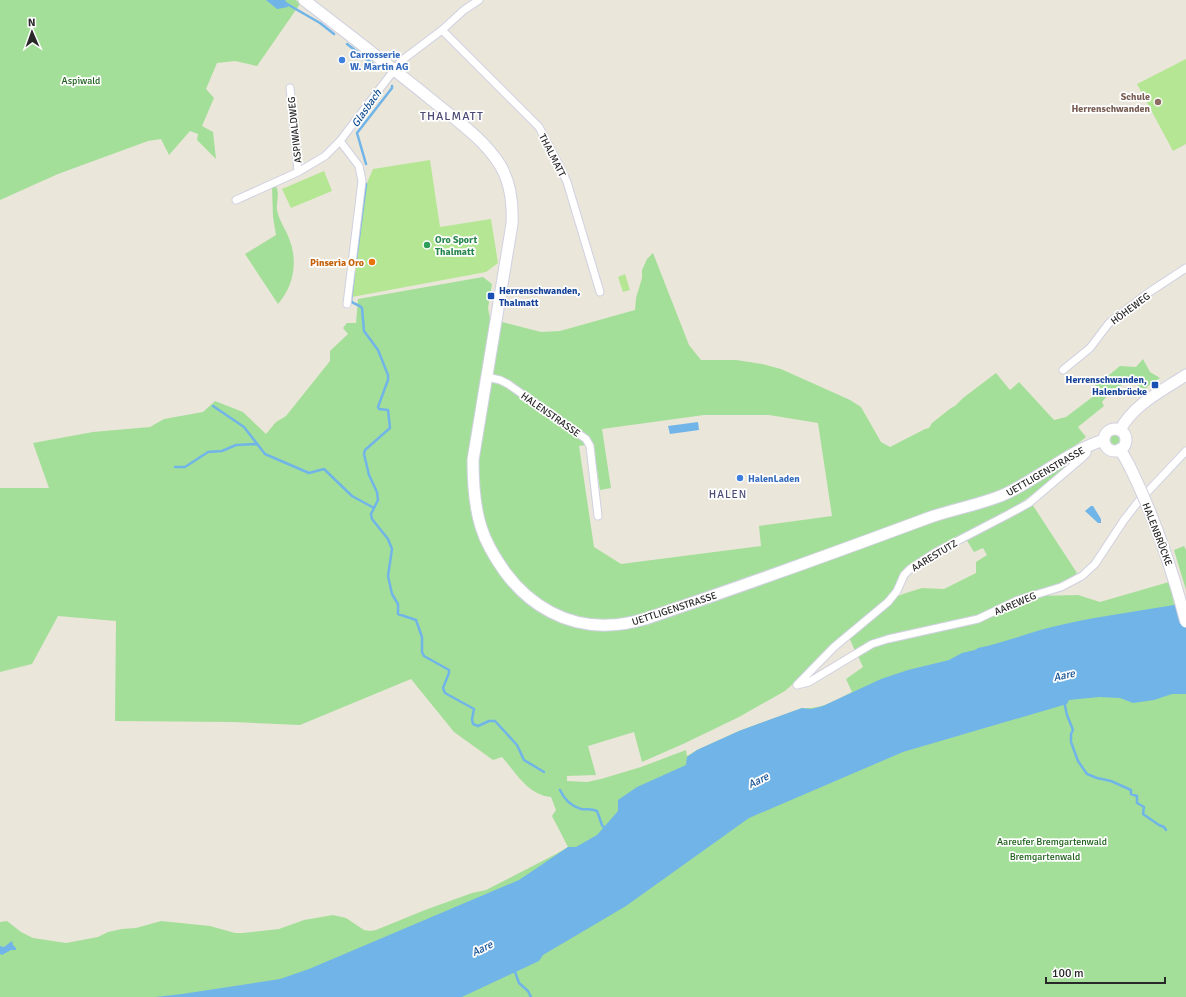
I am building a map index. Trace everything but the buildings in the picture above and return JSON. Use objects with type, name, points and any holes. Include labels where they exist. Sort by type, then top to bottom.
[{"type":"main road","name":"UETTLIGENSTRASSE","points":[[304,0],[395,70],[468,130],[483,144],[501,166],[508,181],[512,198],[512,224],[473,460],[473,483],[475,504],[484,534],[499,563],[512,581],[528,598],[542,608],[575,622],[609,626],[625,624],[813,561],[943,512],[996,497],[1017,488],[1086,447],[1104,440]]},
{"type":"main road","points":[[1120,430],[1129,416],[1137,408],[1186,375]]},
{"type":"main road","points":[[1114,429],[1120,430],[1126,438],[1124,446],[1120,449],[1110,449],[1106,446],[1104,440],[1105,436],[1109,431],[1114,429]]},
{"type":"main road","name":"HALENBRÜCKE","points":[[1120,449],[1152,515],[1164,547],[1186,622]]},
{"type":"street","points":[[236,200],[298,172],[325,156],[340,141],[401,61],[442,30],[464,10],[479,0]]},
{"type":"street","name":"THALMATT","points":[[442,30],[539,127],[567,182],[600,292]]},
{"type":"street","name":"ASPIWALDWEG","points":[[290,88],[298,172]]},
{"type":"street","points":[[340,141],[359,166],[362,181],[347,304]]},
{"type":"street","name":"HÖHEWEG","points":[[1063,370],[1090,348],[1109,323],[1148,293],[1186,268]]},
{"type":"street","name":"HALENSTRASSE","points":[[487,377],[500,380],[508,384],[586,439],[590,446],[598,516]]},
{"type":"street","name":"AARESTUTZ","points":[[797,685],[842,640],[888,602],[897,591],[904,575],[910,570],[936,552],[1029,502],[1083,457],[1087,453],[1086,447]]},
{"type":"street","name":"AAREWEG","points":[[797,685],[809,682],[872,644],[978,619],[1018,600],[1061,587],[1082,576],[1095,564],[1124,520],[1138,502],[1186,451]]},
{"type":"green space","name":"Aspiwald","points":[[0,0],[296,0],[300,4],[257,66],[235,61],[217,63],[206,89],[214,98],[202,126],[213,132],[216,159],[197,140],[198,134],[190,131],[169,155],[161,139],[148,141],[58,174],[0,200]]},
{"type":"green space","points":[[1186,59],[1186,144],[1173,151],[1137,84]]},
{"type":"green space","name":"Oro Sport Thalmatt","points":[[430,160],[440,227],[491,219],[498,263],[486,272],[352,297],[366,185],[373,169]]},
{"type":"green space","points":[[324,171],[332,191],[291,208],[282,189]]},
{"type":"green space","points":[[276,186],[278,192],[277,210],[279,218],[290,241],[294,258],[293,274],[287,290],[278,304],[245,254],[276,235],[273,217],[272,188]]},
{"type":"green space","points":[[653,253],[689,345],[701,360],[736,360],[781,369],[850,400],[861,407],[881,442],[890,447],[929,428],[932,423],[996,373],[1010,390],[1019,382],[1054,420],[1066,417],[1099,392],[1095,384],[1103,380],[1120,366],[1136,367],[1143,359],[1150,372],[1160,378],[1148,386],[1144,392],[1133,380],[1120,386],[1112,392],[1102,402],[1104,406],[1078,427],[1086,437],[1075,446],[1083,454],[1029,497],[1010,510],[935,550],[905,569],[888,598],[785,691],[739,717],[642,762],[634,732],[588,746],[596,775],[567,776],[567,781],[587,782],[601,779],[641,767],[686,750],[687,756],[739,731],[802,708],[822,706],[834,701],[852,692],[846,679],[863,667],[857,654],[873,645],[934,631],[1036,596],[1078,595],[1100,602],[1169,582],[1174,599],[1186,622],[1186,997],[0,997],[0,922],[7,921],[21,932],[33,938],[66,943],[98,937],[108,932],[136,928],[161,921],[210,926],[235,933],[243,933],[279,929],[304,920],[333,915],[346,918],[364,930],[370,931],[472,893],[486,890],[568,847],[552,816],[556,810],[551,797],[529,788],[502,757],[493,760],[454,732],[411,679],[300,725],[233,722],[115,721],[116,621],[58,616],[32,664],[0,672],[0,488],[49,488],[33,443],[93,432],[150,427],[164,419],[203,412],[215,401],[243,412],[266,434],[276,422],[286,416],[330,361],[330,351],[348,334],[343,328],[347,323],[356,323],[358,299],[483,277],[492,284],[488,308],[490,319],[541,332],[560,331],[635,310],[636,298],[642,278],[642,270],[647,259]],"holes":[[[704,415],[769,415],[818,423],[832,516],[759,526],[761,546],[621,564],[594,547],[579,446],[593,444],[600,490],[611,488],[602,429]]]},
{"type":"green space","points":[[625,274],[630,290],[623,292],[618,277]]},
{"type":"green space","points":[[1115,435],[1120,440],[1115,445],[1110,440]]},
{"type":"green space","points":[[1032,504],[1077,573],[1068,581],[984,615],[855,651],[849,637],[896,597],[922,588],[944,589],[976,573],[976,562],[987,555],[983,548],[974,552],[966,539]]},
{"type":"green space","points":[[1184,546],[1186,550],[1186,590],[1174,550]]},
{"type":"water","points":[[266,0],[285,0],[288,7],[277,9]]},
{"type":"water","points":[[698,422],[699,430],[670,434],[668,426]]},
{"type":"water","points":[[1093,506],[1101,519],[1101,523],[1098,523],[1085,511]]},
{"type":"water","name":"Aare","points":[[1186,602],[1186,694],[1172,694],[1154,700],[1133,703],[1120,698],[1099,697],[1069,700],[1067,704],[903,752],[749,818],[626,906],[543,955],[539,961],[462,997],[155,997],[280,979],[309,969],[519,880],[568,847],[576,847],[597,835],[618,811],[618,800],[637,787],[686,765],[687,757],[697,750],[739,731],[802,708],[811,709],[823,706],[881,679],[908,670],[949,660],[962,653],[1043,629],[1097,617]]},
{"type":"water","points":[[12,941],[16,950],[11,950],[2,955],[0,954],[0,946],[4,947]]},
{"type":"waterway","name":"Glasbach","points":[[280,0],[320,23],[334,34]]},
{"type":"waterway","name":"Glasbach","points":[[347,44],[373,64]]},
{"type":"waterway","name":"Glasbach","points":[[366,164],[357,133],[392,86]]},
{"type":"waterway","name":"Glasbach","points":[[355,267],[366,184]]},
{"type":"waterway","name":"Glasbach","points":[[354,274],[351,301],[362,308],[364,331],[378,350],[388,375],[388,380],[378,407],[379,409],[388,410],[390,428],[365,450],[364,454],[369,475],[377,492],[378,500],[371,514],[372,519],[388,539],[392,549],[388,576],[392,594],[398,604],[398,614],[416,620],[422,637],[422,652],[424,656],[449,670],[443,688],[445,693],[474,709],[472,719],[473,724],[478,726],[489,721],[495,721],[517,745],[524,760],[544,772]]},
{"type":"waterway","points":[[213,406],[244,427],[265,454],[309,473],[324,469],[352,496],[374,508]]},
{"type":"waterway","points":[[175,467],[185,467],[208,452],[222,451],[236,445],[257,444]]},
{"type":"waterway","points":[[1064,701],[1067,715],[1073,730],[1071,734],[1071,742],[1078,761],[1087,774],[1111,781],[1131,790],[1131,794],[1137,796],[1137,803],[1144,807],[1143,814],[1164,827],[1166,830]]},
{"type":"waterway","name":"Glasbach","points":[[560,790],[566,799],[574,806],[581,809],[597,811],[605,829]]},
{"type":"waterway","points":[[514,969],[519,983],[528,991],[531,997]]},
{"type":"place","name":"Carrosserie W. Martin AG","points":[[342,60]]},
{"type":"place","name":"Schule Herrenschwanden","points":[[1158,102]]},
{"type":"place","name":"Oro Sport Thalmatt","points":[[427,245]]},
{"type":"place","name":"Pinseria Oro","points":[[372,262]]},
{"type":"place","name":"Herrenschwanden, Thalmatt","points":[[491,296]]},
{"type":"place","name":"Herrenschwanden, Halenbrücke","points":[[1155,385]]},
{"type":"place","name":"HalenLaden","points":[[740,478]]},
{"type":"district","name":"THALMATT","points":[[452,116]]},
{"type":"district","name":"HALEN","points":[[728,494]]},
{"type":"park label","name":"Aareufer Bremgartenwald","points":[[1052,841]]},
{"type":"park label","name":"Bremgartenwald","points":[[1045,856]]}]
